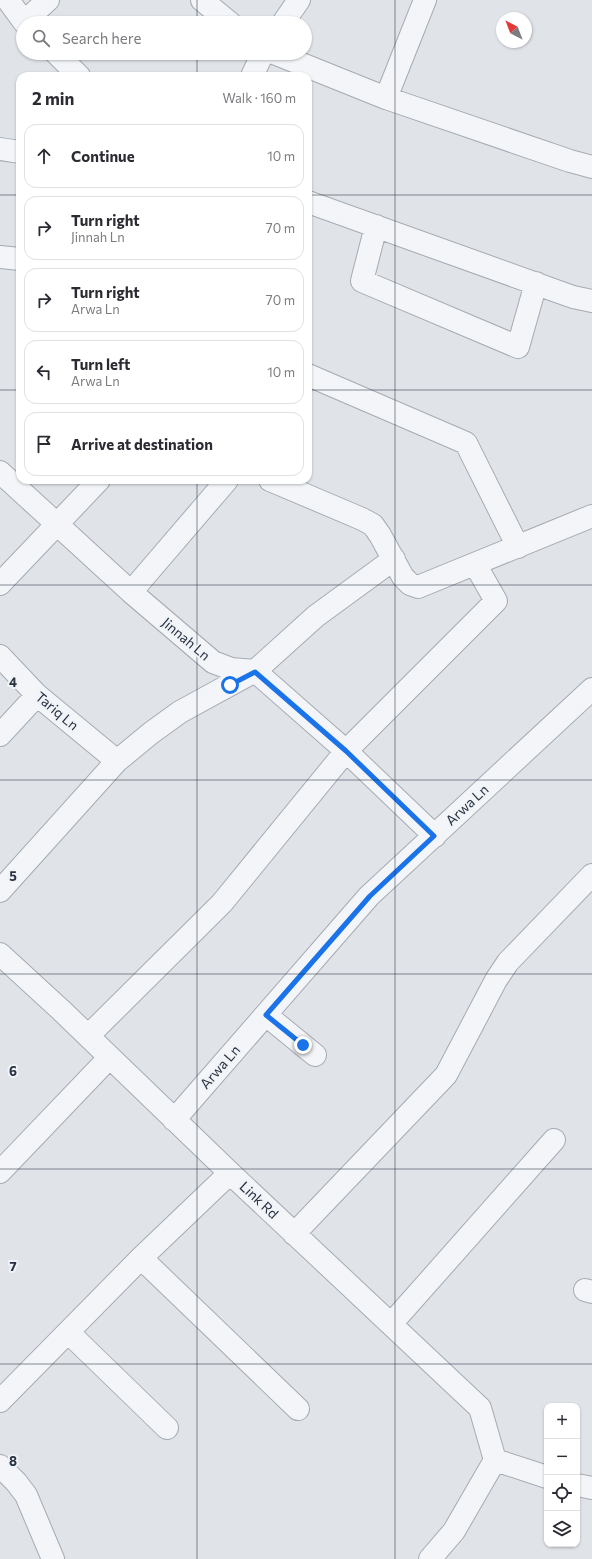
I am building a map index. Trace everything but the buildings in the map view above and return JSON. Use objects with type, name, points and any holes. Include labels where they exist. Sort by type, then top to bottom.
[{"type":"street","points":[[8,0],[20,16]]},
{"type":"street","points":[[32,16],[48,0]]},
{"type":"street","points":[[202,0],[221,16]]},
{"type":"street","points":[[289,16],[300,0]]},
{"type":"street","points":[[386,98],[425,0]]},
{"type":"street","points":[[63,60],[75,72]]},
{"type":"street","points":[[254,72],[260,60]]},
{"type":"street","points":[[291,60],[386,98],[570,161],[592,167]]},
{"type":"street","points":[[0,150],[16,152]]},
{"type":"street","points":[[312,203],[573,297],[592,301]]},
{"type":"street","points":[[376,226],[362,281],[518,347],[536,283]]},
{"type":"street","points":[[0,256],[16,258]]},
{"type":"street","points":[[312,377],[466,443],[518,547]]},
{"type":"street","name":"Jinnah Ln","points":[[0,472],[131,592],[213,662],[231,669],[255,672]]},
{"type":"street","points":[[0,584],[95,484]]},
{"type":"street","points":[[131,592],[224,484]]},
{"type":"street","points":[[280,484],[362,518],[373,525],[403,577],[410,584],[418,587],[592,516]]},
{"type":"street","points":[[0,891],[117,762],[151,733],[180,712],[255,672],[316,616],[394,559]]},
{"type":"street","points":[[88,1036],[222,903],[346,751],[496,601],[475,564]]},
{"type":"street","name":"Tariq Ln","points":[[0,656],[37,695],[117,762]]},
{"type":"street","points":[[255,672],[346,751],[434,836]]},
{"type":"street","name":"Arwa Ln","points":[[174,1120],[370,896],[592,689]]},
{"type":"street","points":[[0,735],[37,695]]},
{"type":"street","points":[[294,1234],[446,1075],[496,980],[508,962],[592,874]]},
{"type":"street","name":"Link Rd","points":[[0,954],[88,1036],[109,1058],[294,1234],[480,1408],[495,1460]]},
{"type":"street","points":[[266,1015],[315,1054]]},
{"type":"street","points":[[0,1172],[109,1058]]},
{"type":"street","points":[[391,1324],[554,1140]]},
{"type":"street","points":[[0,1401],[141,1258],[230,1173]]},
{"type":"street","points":[[141,1258],[298,1409]]},
{"type":"street","points":[[68,1332],[167,1428]]},
{"type":"street","points":[[430,1559],[454,1530],[495,1460],[544,1476]]},
{"type":"street","points":[[0,1466],[16,1482],[26,1495],[53,1559]]},
{"type":"street","points":[[580,1486],[592,1488]]},
{"type":"route","points":[[230,685],[255,672],[346,751],[434,836],[370,896],[266,1015],[303,1045]]}]
